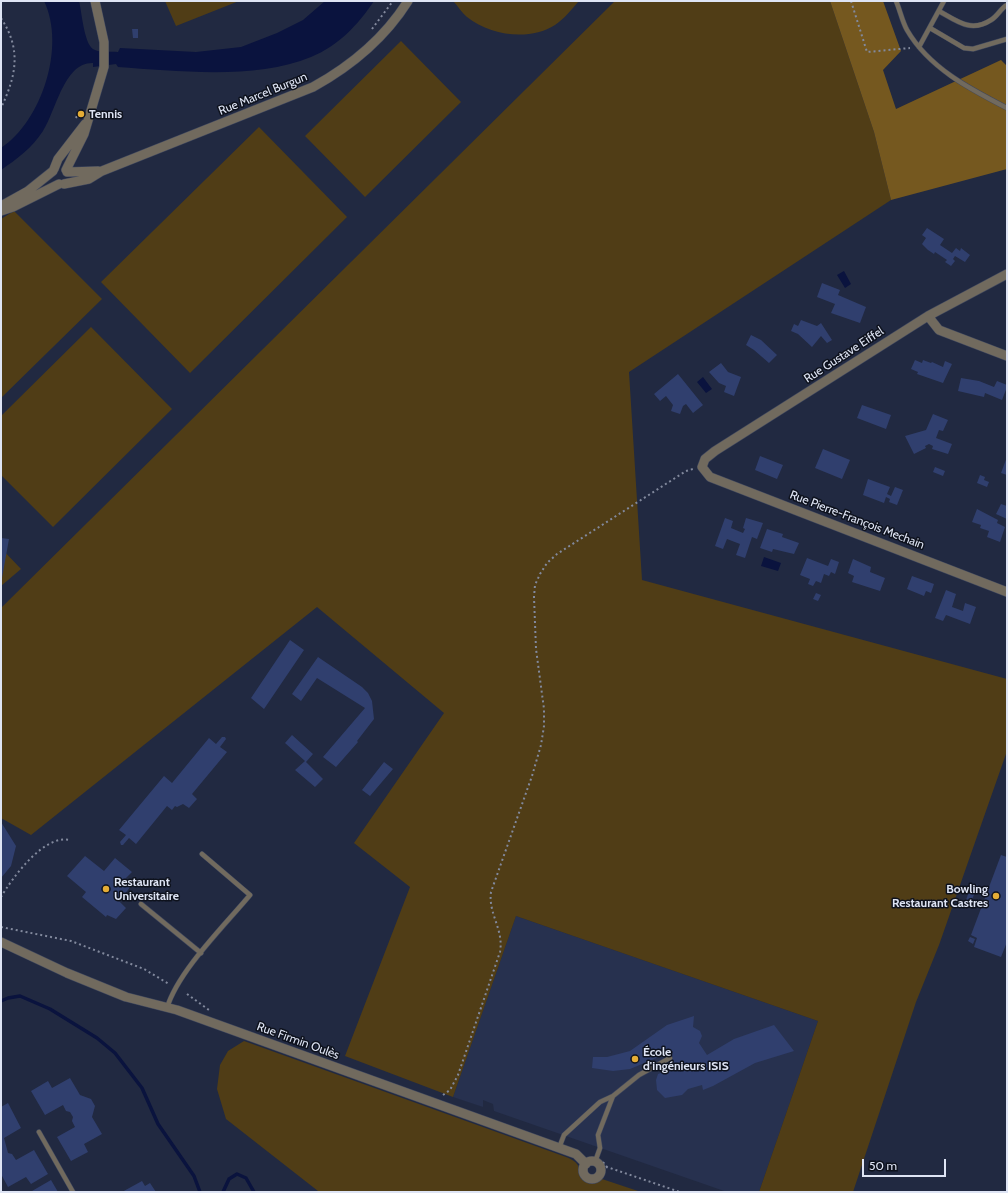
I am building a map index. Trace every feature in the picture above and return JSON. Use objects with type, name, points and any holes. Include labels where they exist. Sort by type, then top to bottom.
[{"type":"street","points":[[87,122],[58,159],[51,175],[52,180],[61,184],[68,180],[67,171],[84,134],[104,67],[104,42],[96,1]]},
{"type":"street","name":"Rue Marcel Burgun","points":[[1,211],[13,207],[61,184],[89,179],[102,171],[268,106],[319,84],[339,73],[362,55],[386,30],[408,1]]},
{"type":"street","points":[[1,206],[28,191],[59,167],[67,171]]},
{"type":"street","name":"Rue Marcel Burgun","points":[[67,171],[102,171]]},
{"type":"street","name":"Rue Gustave Eiffel","points":[[702,467],[702,463],[708,456],[928,316],[1007,274]]},
{"type":"street","points":[[928,316],[939,330],[1007,356]]},
{"type":"street","name":"Rue Pierre-François Mechain","points":[[702,467],[710,477],[1007,592]]},
{"type":"street","name":"Rue Firmin Oulès","points":[[1,942],[41,962],[126,998],[167,1008],[439,1105],[576,1154],[594,1165]]},
{"type":"lane","points":[[896,1],[906,28],[919,47],[953,78],[1007,108]]},
{"type":"lane","points":[[919,47],[944,1]]},
{"type":"lane","points":[[939,11],[967,26],[981,26],[993,20],[1001,9],[1007,5]]},
{"type":"lane","points":[[930,28],[964,48],[973,49],[1007,39]]},
{"type":"lane","points":[[167,1008],[170,998],[183,976],[250,895],[202,854]]},
{"type":"lane","points":[[141,904],[201,953]]},
{"type":"lane","points":[[559,1148],[564,1135],[600,1102],[613,1096],[639,1075],[670,1058]]},
{"type":"lane","points":[[594,1165],[600,1148],[598,1135],[613,1096]]},
{"type":"lane","points":[[40,1132],[73,1192]]},
{"type":"path","points":[[367,34],[393,1]]},
{"type":"path","points":[[851,1],[867,52],[919,47]]},
{"type":"path","points":[[1,26],[2,20]]},
{"type":"path","points":[[1,108],[12,84],[15,63],[12,40],[2,20]]},
{"type":"path","points":[[74,124],[81,105]]},
{"type":"path","points":[[439,1105],[442,1095],[448,1093],[458,1075],[500,952],[501,935],[490,898],[492,887],[534,771],[544,726],[544,709],[534,623],[534,597],[537,579],[552,558],[580,538],[686,470],[702,467]]},
{"type":"path","points":[[1,897],[20,870],[47,844],[62,838],[70,840]]},
{"type":"path","points":[[1,927],[83,945],[144,969],[169,984]]},
{"type":"path","points":[[594,1165],[607,1167],[680,1192]]},
{"type":"shaded area","points":[[44,1],[79,1],[88,43],[95,50],[118,52],[120,48],[196,52],[241,47],[277,33],[303,20],[325,1],[374,1],[347,34],[339,41],[311,57],[289,64],[266,69],[216,72],[190,72],[118,67],[116,64],[93,67],[93,63],[83,65],[75,70],[68,79],[62,89],[48,122],[39,137],[24,153],[1,170],[1,148],[16,136],[28,120],[46,81],[51,60],[52,39],[50,19]]},
{"type":"shaded area","points":[[165,1],[239,1],[176,26]]},
{"type":"shaded area","points":[[453,1],[579,1],[565,17],[555,25],[545,30],[522,35],[487,29],[465,15]]},
{"type":"shaded area","points":[[615,1],[830,1],[874,132],[891,200],[629,372],[642,580],[1007,679],[1007,751],[939,945],[916,1002],[853,1192],[759,1192],[818,1021],[516,916],[453,1097],[345,1056],[410,887],[354,843],[444,713],[317,607],[31,835],[1,818],[1,608]]},
{"type":"shaded area","points":[[830,1],[883,1],[901,51],[883,70],[896,109],[1001,60],[1007,66],[1007,169],[891,200],[874,132]]},
{"type":"shaded area","points":[[401,41],[461,102],[365,197],[305,136]]},
{"type":"shaded area","points":[[259,127],[347,217],[190,373],[101,282]]},
{"type":"shaded area","points":[[14,211],[102,299],[1,398],[1,219]]},
{"type":"shaded area","points":[[844,271],[851,284],[845,288],[837,275]]},
{"type":"shaded area","points":[[91,327],[172,409],[53,527],[1,475],[1,416]]},
{"type":"shaded area","points":[[703,377],[712,389],[706,393],[697,382]]},
{"type":"shaded area","points":[[1,548],[21,569],[1,586]]},
{"type":"shaded area","points":[[764,557],[781,563],[778,571],[761,566]]},
{"type":"shaded area","name":"École d'ingénieurs ISIS","points":[[516,916],[818,1021],[759,1192],[727,1192],[494,1111],[493,1104],[483,1100],[483,1107],[453,1097]]},
{"type":"shaded area","points":[[244,1041],[573,1160],[587,1183],[596,1183],[602,1179],[641,1192],[318,1191],[226,1119],[217,1089],[220,1065],[228,1051]]},
{"type":"building","points":[[132,29],[138,29],[138,38],[133,38]]},
{"type":"building","points":[[927,228],[944,239],[940,245],[952,253],[956,248],[960,251],[961,248],[970,255],[965,262],[955,256],[953,259],[955,261],[951,266],[945,262],[947,260],[935,252],[934,254],[928,250],[922,244],[926,238],[922,235]]},
{"type":"building","points":[[822,283],[840,290],[838,295],[866,307],[860,323],[831,313],[835,304],[817,297]]},
{"type":"building","points":[[801,320],[817,326],[821,323],[832,340],[827,343],[821,336],[812,347],[798,334],[791,331],[794,324],[798,326]]},
{"type":"building","points":[[751,335],[761,340],[777,355],[769,363],[746,345]]},
{"type":"building","points":[[915,360],[922,363],[923,360],[932,362],[943,367],[945,361],[952,364],[943,383],[917,374],[918,372],[911,369]]},
{"type":"building","points":[[721,363],[728,372],[741,377],[734,396],[724,392],[726,386],[719,383],[709,372]]},
{"type":"building","points":[[678,374],[703,405],[693,413],[686,404],[683,406],[680,414],[671,411],[673,405],[666,396],[660,401],[654,394]]},
{"type":"building","points":[[961,378],[979,381],[994,387],[997,381],[1007,385],[1007,387],[1002,400],[985,393],[984,397],[958,391]]},
{"type":"building","points":[[862,405],[891,415],[886,429],[857,418]]},
{"type":"building","points":[[933,414],[948,420],[943,431],[939,430],[936,438],[952,444],[948,454],[932,449],[933,446],[929,444],[925,446],[926,448],[914,454],[905,436],[926,430]]},
{"type":"building","points":[[823,449],[850,460],[842,479],[815,468]]},
{"type":"building","points":[[760,456],[783,465],[777,479],[755,470]]},
{"type":"building","points":[[1007,457],[1007,475],[1001,473]]},
{"type":"building","points":[[935,467],[945,471],[943,476],[933,472]]},
{"type":"building","points":[[980,475],[985,477],[984,480],[989,482],[987,487],[977,483]]},
{"type":"building","points":[[868,479],[890,487],[887,494],[891,496],[895,487],[903,490],[897,505],[889,502],[890,499],[886,497],[884,503],[863,495]]},
{"type":"building","points":[[1001,504],[1007,506],[1007,519],[996,514]]},
{"type":"building","points":[[977,509],[998,520],[997,523],[1005,527],[1000,542],[987,537],[989,531],[980,528],[981,525],[972,522]]},
{"type":"building","points":[[725,518],[733,521],[731,528],[743,533],[746,518],[763,523],[757,539],[752,537],[745,558],[736,555],[740,544],[727,539],[723,549],[715,546]]},
{"type":"building","points":[[767,529],[783,534],[782,537],[799,543],[794,554],[773,549],[772,552],[760,548]]},
{"type":"building","points":[[1,538],[9,539],[2,578],[1,578]]},
{"type":"building","points":[[807,558],[828,566],[831,559],[839,562],[835,574],[831,572],[829,576],[824,574],[821,583],[816,581],[813,586],[808,584],[810,579],[800,575]]},
{"type":"building","points":[[853,559],[871,567],[870,572],[885,578],[880,591],[852,582],[854,576],[848,573]]},
{"type":"building","points":[[912,576],[934,584],[931,593],[926,591],[924,596],[907,589]]},
{"type":"building","points":[[946,590],[956,594],[952,607],[963,611],[965,603],[976,607],[970,624],[946,615],[943,621],[935,618]]},
{"type":"building","points":[[816,593],[821,595],[818,601],[813,599]]},
{"type":"building","points":[[290,640],[304,650],[264,709],[251,698]]},
{"type":"building","points":[[318,657],[362,687],[368,693],[372,701],[374,719],[357,741],[358,742],[336,767],[323,757],[365,708],[317,678],[301,701],[292,694]]},
{"type":"building","points":[[292,735],[313,754],[306,762],[323,779],[315,787],[295,770],[305,761],[285,743]]},
{"type":"building","points":[[222,737],[225,737],[226,739],[220,747],[227,752],[192,794],[197,799],[189,808],[183,804],[177,807],[175,806],[172,810],[167,806],[136,844],[129,838],[123,845],[121,845],[120,842],[126,835],[119,830],[164,776],[172,783],[209,738],[216,744]]},
{"type":"building","points":[[384,762],[393,769],[370,796],[362,790]]},
{"type":"building","points":[[1,822],[16,846],[11,866],[1,878]]},
{"type":"building","name":"Bowling Restaurant Castres","points":[[1001,855],[1007,857],[1007,942],[1001,957],[974,947],[977,938],[971,935]]},
{"type":"building","name":"Restaurant Universitaire","points":[[85,856],[104,871],[115,858],[132,872],[124,880],[131,886],[119,901],[126,908],[116,919],[107,915],[106,917],[82,897],[86,892],[67,876]]},
{"type":"building","points":[[972,883],[978,885],[971,902],[966,900]]},
{"type":"building","points":[[970,937],[975,939],[973,944],[968,941]]},
{"type":"building","points":[[694,1016],[693,1027],[700,1031],[702,1036],[699,1043],[707,1055],[734,1039],[774,1025],[794,1051],[755,1063],[703,1090],[702,1085],[688,1089],[682,1095],[665,1098],[657,1090],[656,1080],[658,1074],[671,1069],[673,1051],[630,1069],[613,1071],[592,1068],[593,1057],[607,1057],[630,1051],[667,1025]]},
{"type":"building","points":[[70,1078],[80,1095],[91,1099],[95,1106],[92,1117],[102,1134],[84,1144],[88,1152],[71,1161],[57,1137],[75,1127],[72,1121],[73,1117],[70,1112],[66,1111],[63,1105],[45,1115],[31,1091],[48,1081],[52,1088]]},
{"type":"building","points":[[8,1103],[21,1128],[4,1138],[8,1153],[12,1154],[16,1160],[34,1150],[48,1174],[31,1184],[26,1177],[8,1187],[1,1174],[1,1107]]},
{"type":"building","points":[[51,1180],[58,1192],[32,1191]]},
{"type":"building","points":[[142,1181],[145,1186],[150,1183],[156,1192],[122,1192]]},
{"type":"waterway","points":[[1,1001],[20,996],[50,1009],[97,1038],[115,1053],[142,1088],[158,1124],[194,1176],[200,1192]]},
{"type":"waterway","points":[[223,1192],[229,1179],[237,1174],[246,1178],[254,1192]]},
{"type":"place","name":"Tennis","points":[[81,114]]},
{"type":"place","name":"Restaurant Universitaire","points":[[106,889]]},
{"type":"place","name":"Bowling Restaurant Castres","points":[[996,896]]},
{"type":"place","name":"École d'ingénieurs ISIS","points":[[635,1059]]}]
